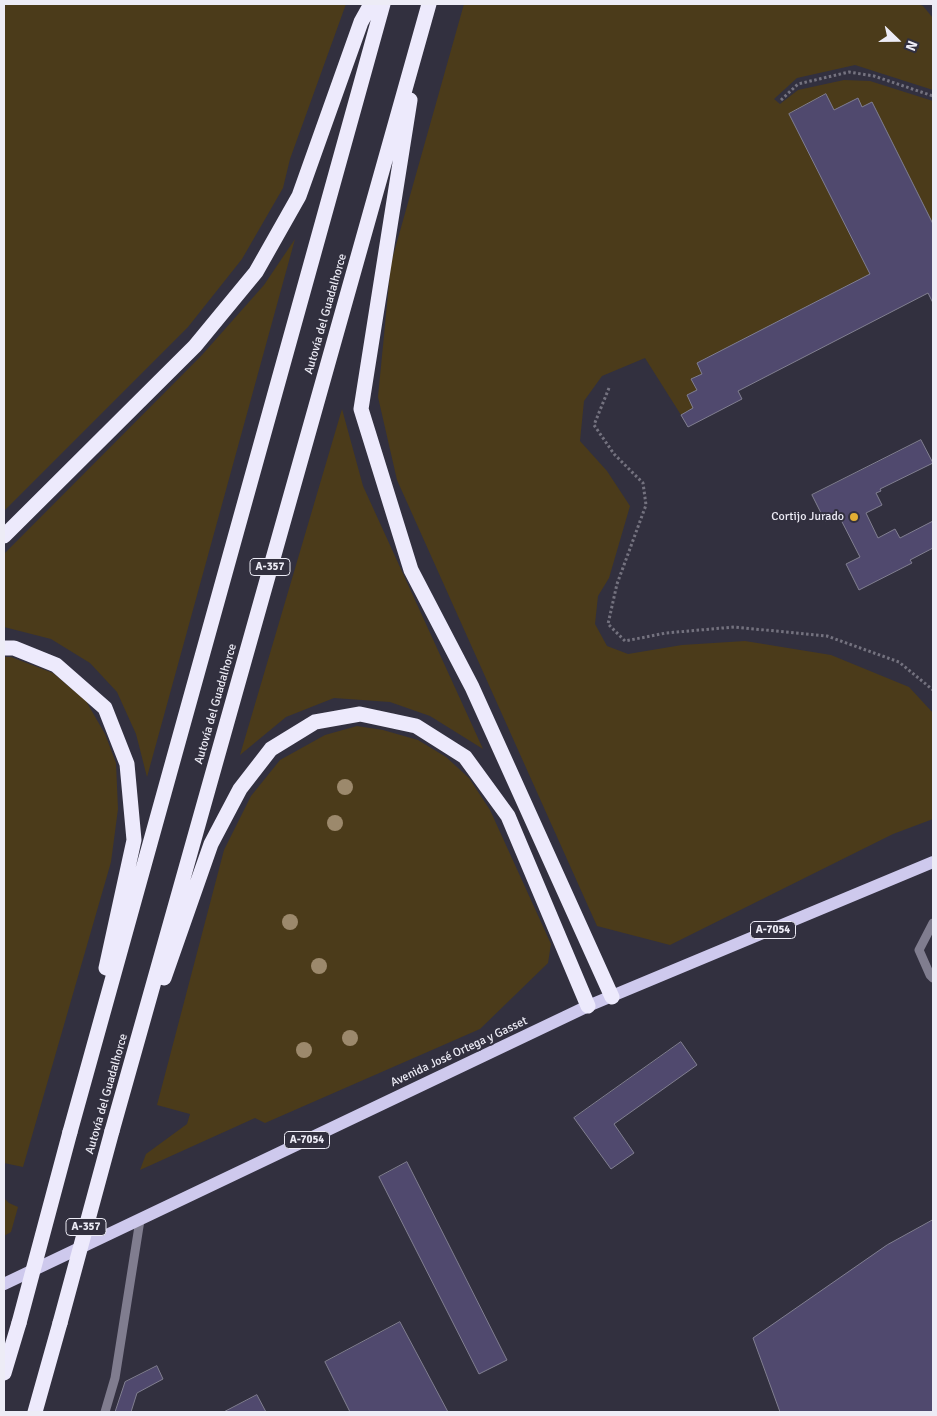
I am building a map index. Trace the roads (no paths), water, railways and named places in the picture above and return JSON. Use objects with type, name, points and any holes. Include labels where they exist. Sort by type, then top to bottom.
[{"type":"highway","points":[[4,536],[195,346],[256,272],[299,196],[361,22],[371,4]]},
{"type":"highway","name":"Autovía del Guadalhorce","points":[[4,1373],[383,4]]},
{"type":"highway","name":"Autovía del Guadalhorce","points":[[35,1412],[112,1131],[429,4]]},
{"type":"highway","points":[[421,30],[361,408],[411,570],[472,687],[612,997]]},
{"type":"highway","points":[[4,648],[14,648],[56,665],[105,708],[127,764],[134,840],[70,1132]]},
{"type":"highway","points":[[112,1131],[211,844],[240,789],[271,749],[315,722],[360,714],[416,726],[465,758],[508,816],[588,1006]]},
{"type":"main road","name":"Avenida José Ortega y Gasset","points":[[4,1284],[588,1006],[933,862]]},
{"type":"lane","points":[[933,924],[919,950],[930,976],[933,978]]},
{"type":"lane","points":[[105,1412],[115,1378],[140,1220]]},
{"type":"place","name":"Cortijo Jurado","points":[[854,517]]}]
